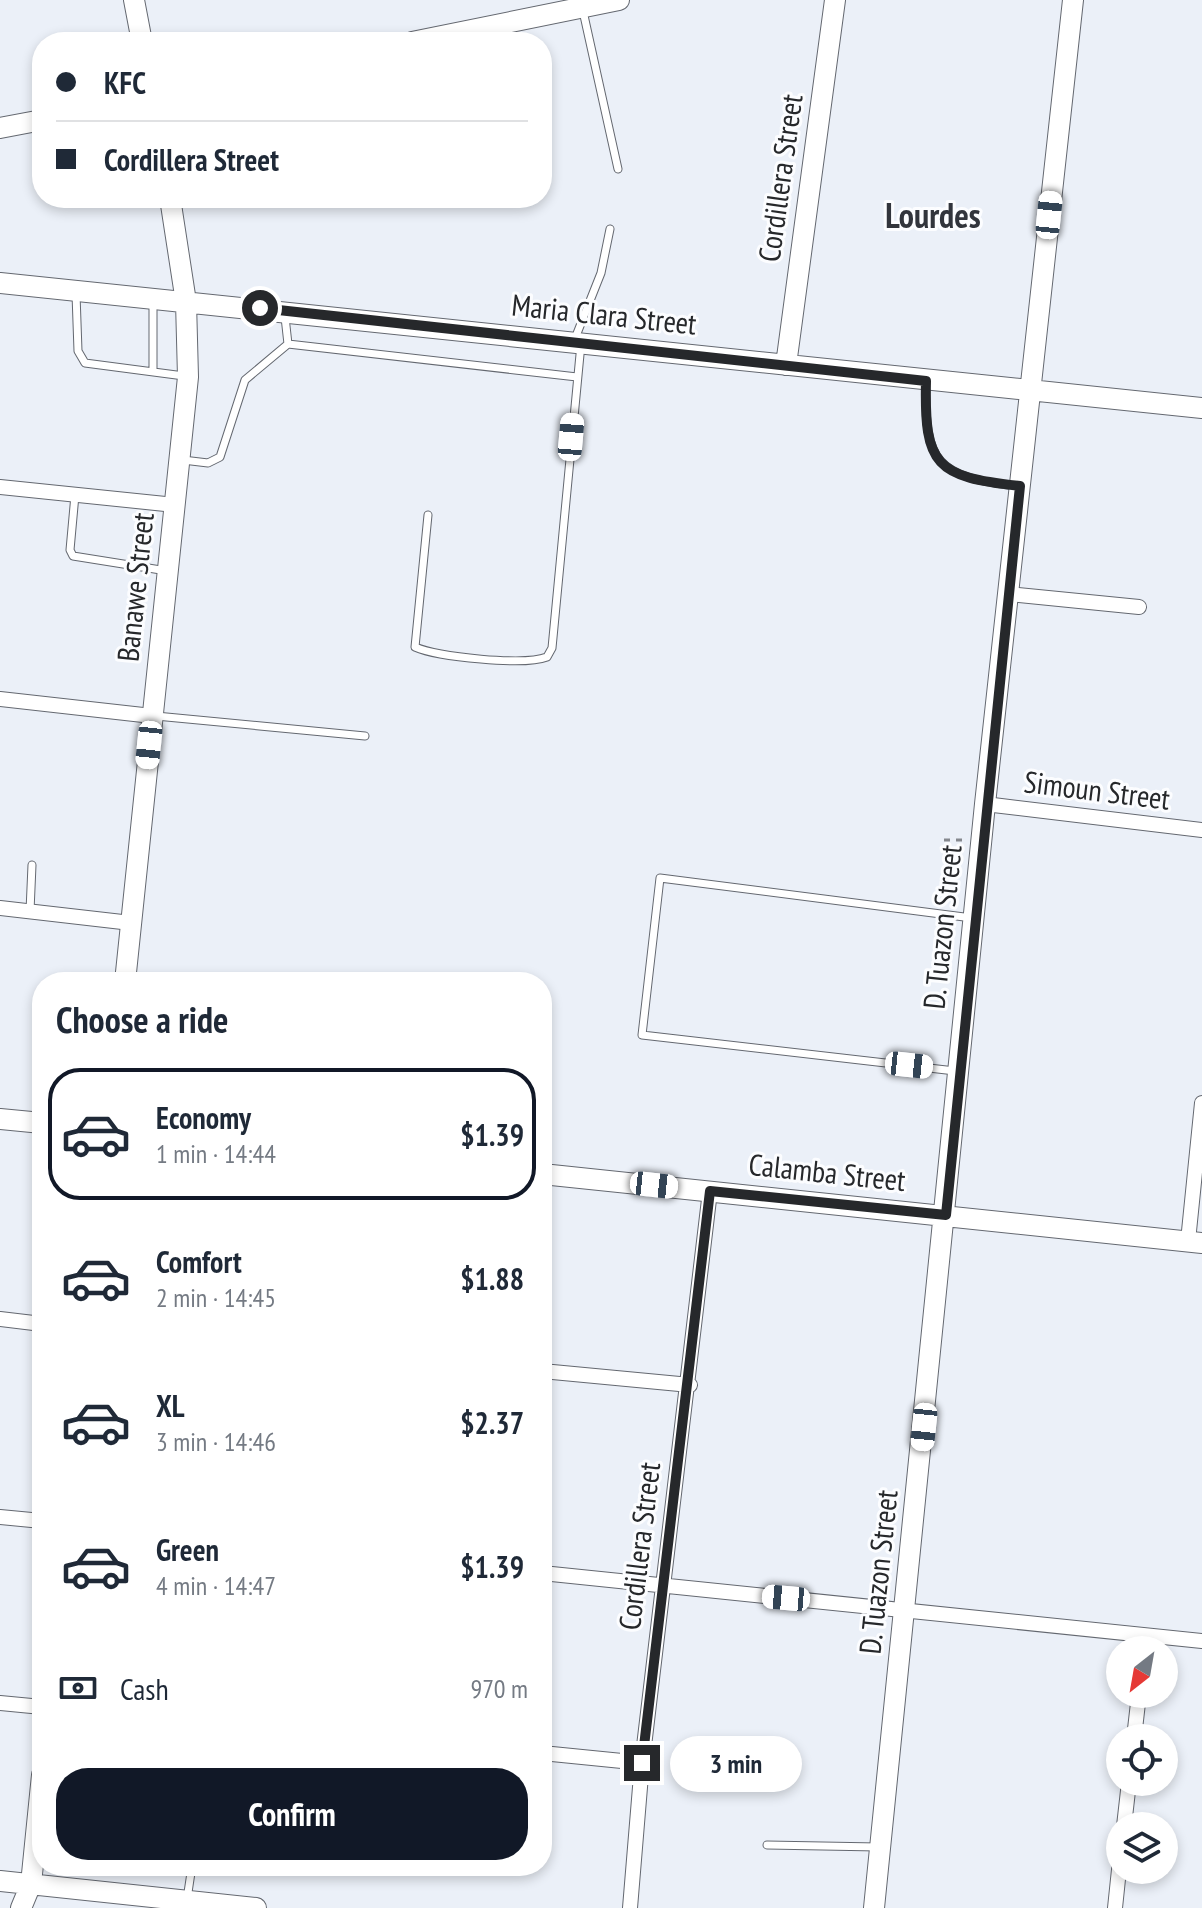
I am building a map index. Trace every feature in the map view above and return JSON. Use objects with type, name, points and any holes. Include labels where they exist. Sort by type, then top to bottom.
[{"type":"street","points":[[134,0],[140,32]]},
{"type":"street","points":[[509,32],[582,8],[619,0]]},
{"type":"street","name":"Cordillera Street","points":[[786,365],[835,0]]},
{"type":"street","name":"D. Tuazon Street","points":[[874,1908],[985,804],[1073,0]]},
{"type":"street","points":[[0,128],[32,122]]},
{"type":"street","name":"Banawe Street","points":[[126,972],[188,377],[186,302],[172,208]]},
{"type":"street","name":"Maria Clara Street","points":[[0,283],[285,310],[926,381],[1202,408]]},
{"type":"street","points":[[0,487],[175,505]]},
{"type":"street","points":[[1009,594],[1139,607]]},
{"type":"street","points":[[0,699],[152,716]]},
{"type":"street","name":"Simoun Street","points":[[985,804],[1202,830]]},
{"type":"street","points":[[0,908],[131,923]]},
{"type":"street","points":[[1195,1242],[1202,1103]]},
{"type":"street","points":[[0,1119],[32,1122]]},
{"type":"street","name":"Calamba Street","points":[[552,1175],[1195,1242]]},
{"type":"street","name":"Cordillera Street","points":[[630,1908],[642,1763],[690,1385],[710,1191]]},
{"type":"street","points":[[0,1319],[32,1323]]},
{"type":"street","points":[[552,1372],[690,1385]]},
{"type":"street","points":[[0,1517],[32,1520]]},
{"type":"street","points":[[552,1574],[1202,1641]]},
{"type":"street","points":[[0,1703],[32,1706]]},
{"type":"street","points":[[552,1754],[642,1763]]},
{"type":"street","points":[[21,1908],[32,1874]]},
{"type":"street","points":[[0,1881],[186,1904],[256,1908]]},
{"type":"street","points":[[1115,1908],[1118,1884]]},
{"type":"lane","points":[[582,8],[618,169]]},
{"type":"lane","points":[[428,515],[415,647],[497,659],[536,661],[547,657],[552,648],[577,377],[577,342],[601,273],[610,229]]},
{"type":"lane","points":[[75,292],[81,359],[85,363],[188,377]]},
{"type":"lane","points":[[153,299],[153,372]]},
{"type":"lane","points":[[285,310],[288,344]]},
{"type":"lane","points":[[181,460],[208,463],[220,457],[245,380],[288,344],[577,377]]},
{"type":"lane","points":[[926,381],[927,436],[945,465],[976,481],[1020,486]]},
{"type":"lane","points":[[75,495],[70,550],[73,556],[169,571]]},
{"type":"lane","points":[[152,716],[365,736]]},
{"type":"lane","points":[[30,912],[32,865]]},
{"type":"lane","points":[[960,1072],[642,1035],[660,878],[974,919]]},
{"type":"lane","points":[[767,1845],[880,1847]]},
{"type":"lane","points":[[186,1904],[190,1876]]},
{"type":"path","points":[[944,840],[961,840]]},
{"type":"district","name":"Lourdes","points":[[933,216]]},
{"type":"route","points":[[260,308],[926,381],[924,414],[927,436],[931,447],[945,465],[964,478],[1020,486],[981,842],[946,1215],[710,1191],[690,1385],[642,1763]]}]
